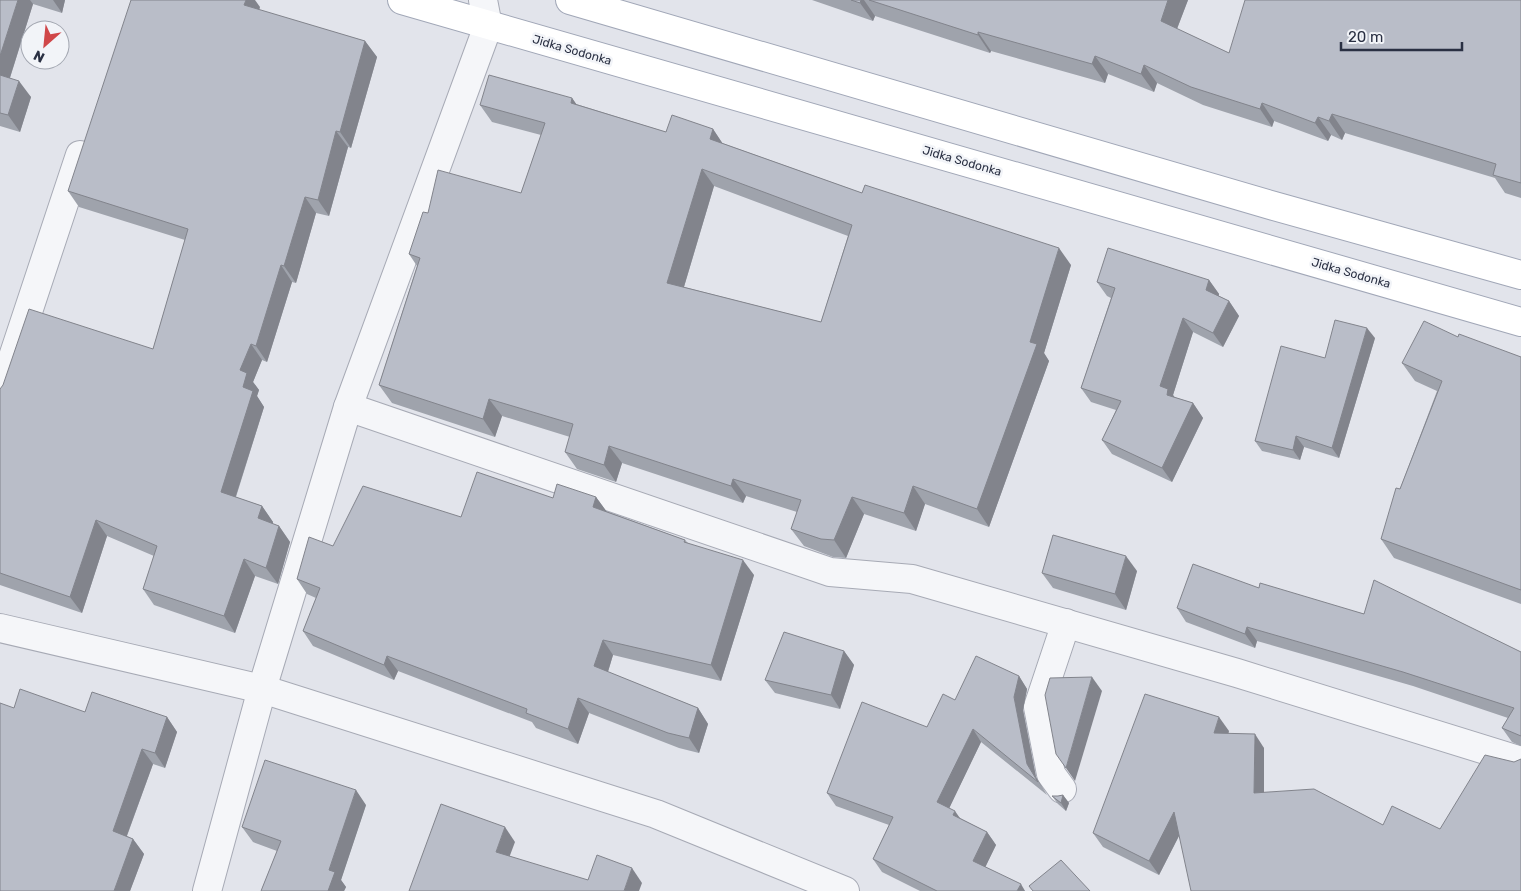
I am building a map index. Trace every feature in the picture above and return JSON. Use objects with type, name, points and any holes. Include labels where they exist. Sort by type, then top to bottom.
[{"type":"main road","name":"Jidka Sodonka","points":[[402,0],[1521,322]]},
{"type":"main road","points":[[570,0],[1274,206],[1521,276]]},
{"type":"main road","points":[[1261,247],[1274,206]]},
{"type":"street","points":[[207,891],[262,689],[348,407],[488,26],[484,0]]},
{"type":"street","points":[[0,396],[88,132]]},
{"type":"street","points":[[348,407],[830,572],[912,579],[1237,673],[1521,760]]},
{"type":"street","points":[[1062,789],[1051,774],[1038,707],[1066,623]]},
{"type":"street","points":[[0,628],[262,689],[656,814],[845,891]]},
{"type":"building","points":[[0,0],[18,0],[0,56]]},
{"type":"building","points":[[131,0],[246,0],[244,5],[365,41],[340,132],[336,131],[318,200],[305,197],[284,266],[281,265],[256,346],[251,344],[240,370],[247,373],[243,387],[253,391],[221,492],[262,506],[258,518],[279,526],[266,568],[244,559],[224,616],[143,589],[157,546],[96,520],[70,597],[0,573],[0,389],[29,309],[153,349],[188,229],[68,191]]},
{"type":"building","points":[[869,0],[1168,0],[1161,21],[1229,53],[1245,0],[1521,0],[1521,183],[1493,175],[1496,164],[1332,114],[1329,121],[1318,117],[1315,123],[1262,103],[1260,109],[1191,87],[1144,65],[1141,74],[1095,56],[1092,64],[978,32],[978,35]]},
{"type":"building","points":[[0,75],[19,81],[8,115],[0,113]]},
{"type":"building","points":[[489,75],[572,98],[571,103],[666,132],[672,115],[713,129],[710,139],[862,193],[865,185],[1059,248],[1030,342],[1037,344],[977,509],[913,486],[904,513],[852,497],[834,540],[821,539],[791,529],[801,500],[733,479],[731,486],[609,446],[604,465],[565,452],[573,424],[489,399],[483,419],[379,385],[420,258],[409,254],[423,212],[428,213],[438,170],[521,193],[545,123],[480,105]],"holes":[[[702,169],[852,225],[821,322],[667,283]]]},
{"type":"building","points":[[1108,248],[1209,280],[1206,290],[1229,301],[1213,333],[1183,318],[1160,386],[1168,389],[1167,395],[1193,403],[1162,468],[1102,440],[1121,401],[1081,388],[1115,288],[1097,282]]},
{"type":"building","points":[[1335,320],[1367,328],[1332,448],[1296,436],[1293,450],[1255,441],[1281,346],[1325,358]]},
{"type":"building","points":[[1424,321],[1458,337],[1459,334],[1521,357],[1521,590],[1381,539],[1396,488],[1400,489],[1442,381],[1402,363]]},
{"type":"building","points":[[477,472],[553,498],[557,484],[596,497],[593,507],[685,540],[684,542],[743,560],[711,665],[603,640],[594,666],[698,708],[689,738],[668,733],[578,698],[568,729],[526,713],[527,709],[387,656],[384,665],[303,631],[320,588],[297,579],[309,537],[333,546],[363,486],[461,517]]},
{"type":"building","points":[[1053,535],[1126,556],[1115,594],[1042,573]]},
{"type":"building","points":[[1193,564],[1259,588],[1260,583],[1364,614],[1374,580],[1521,652],[1521,736],[1502,728],[1514,708],[1403,672],[1247,627],[1245,634],[1177,608]]},
{"type":"building","points":[[784,632],[844,651],[831,695],[765,680]]},
{"type":"building","points":[[976,656],[1019,676],[1014,697],[1027,764],[1038,782],[973,729],[937,802],[955,811],[953,815],[987,832],[973,861],[1021,884],[1017,891],[937,891],[873,859],[893,817],[827,793],[862,702],[927,727],[943,694],[955,700]]},
{"type":"building","points":[[1092,677],[1066,768],[1056,754],[1045,695],[1050,678]]},
{"type":"building","points":[[20,689],[85,712],[92,692],[167,717],[155,753],[142,749],[113,831],[133,839],[114,891],[0,891],[0,703],[14,708]]},
{"type":"building","points":[[1145,694],[1219,717],[1214,733],[1255,734],[1254,793],[1314,789],[1383,825],[1392,806],[1440,829],[1485,755],[1514,762],[1521,759],[1521,891],[1191,891],[1174,812],[1149,861],[1093,833]]},
{"type":"building","points":[[265,760],[356,790],[329,870],[335,872],[328,891],[261,891],[281,841],[242,827]]},
{"type":"building","points":[[1063,795],[1061,803],[1052,796],[1058,796]]},
{"type":"building","points":[[441,804],[505,827],[496,852],[588,880],[597,855],[632,868],[624,891],[409,891]]},
{"type":"building","points":[[1061,860],[1090,891],[1033,891],[1029,886]]}]
